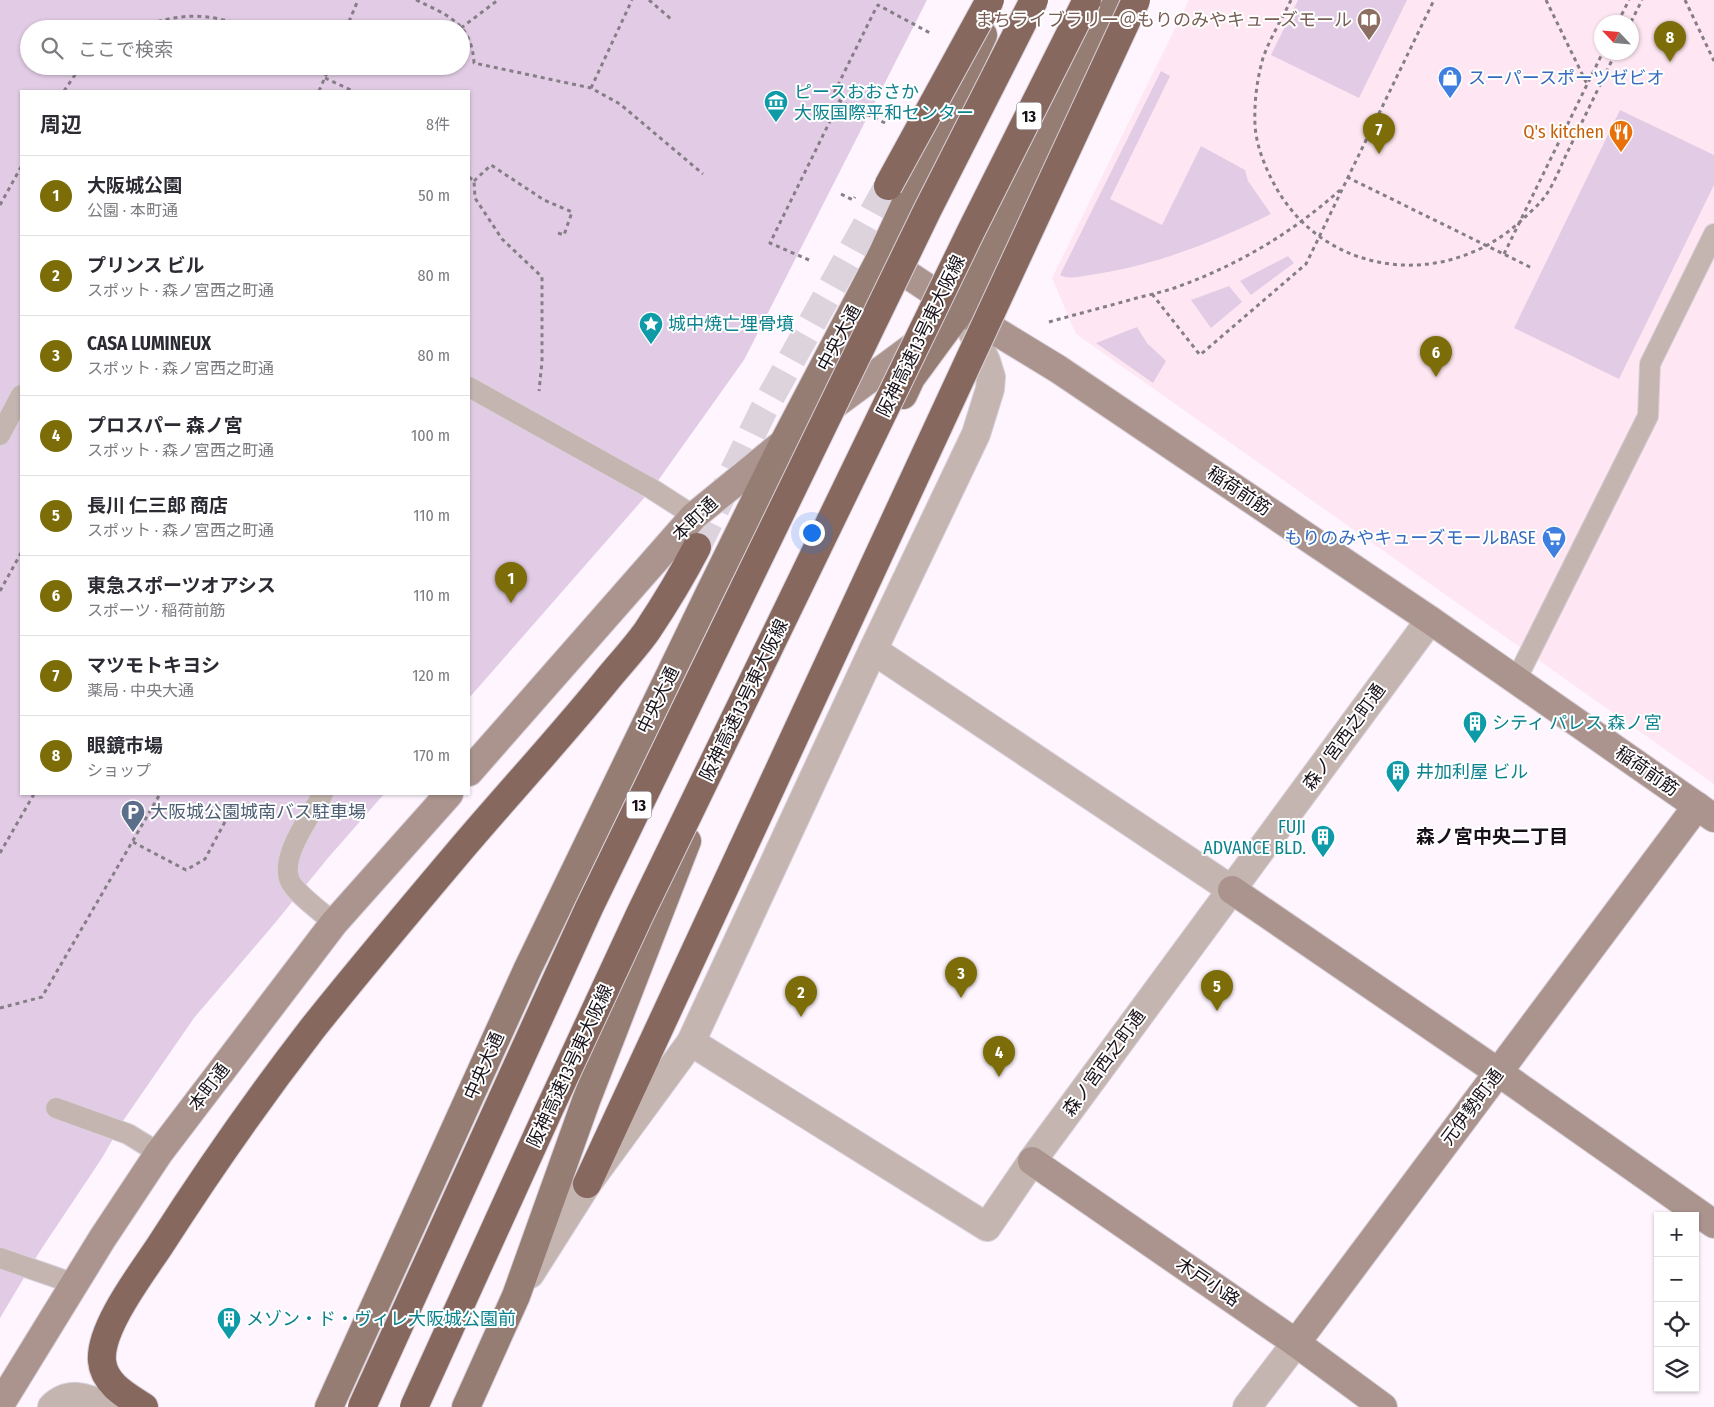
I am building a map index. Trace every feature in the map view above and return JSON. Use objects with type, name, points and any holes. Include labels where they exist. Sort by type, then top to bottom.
[{"type":"highway","points":[[888,186],[990,0]]},
{"type":"highway","name":"13","points":[[362,1407],[589,908],[928,209],[1034,0]]},
{"type":"highway","name":"阪神高速13号東大阪線","points":[[414,1407],[640,914],[971,231],[1087,0]]},
{"type":"highway","points":[[587,1184],[1136,0]]},
{"type":"highway","points":[[144,1407],[115,1387],[107,1378],[102,1362],[103,1346],[112,1323],[167,1234],[263,1095],[365,963],[586,706],[646,632],[697,547]]},
{"type":"main road","name":"中央大通","points":[[329,1407],[533,959],[705,601],[784,442],[881,257],[1000,0]]},
{"type":"main road","points":[[466,1407],[516,1296],[586,1101],[692,828],[911,378],[961,310],[990,248],[1118,0]]},
{"type":"street","name":"稲荷前筋","points":[[881,257],[961,310],[1058,369],[1430,620],[1705,812]]},
{"type":"street","name":"本町通","points":[[470,771],[694,516],[784,442],[961,310]]},
{"type":"street","points":[[516,1296],[587,1184],[691,1042],[873,650],[976,434],[990,389],[991,377],[986,360],[961,310]]},
{"type":"street","name":"森ノ宮西之町通","points":[[691,1042],[987,1227],[1032,1161],[1430,620]]},
{"type":"street","points":[[873,650],[1232,890],[1498,1072],[1714,1224]]},
{"type":"street","name":"本町通","points":[[0,1405],[102,1239],[159,1153],[334,923],[448,795]]},
{"type":"street","name":"元伊勢町通","points":[[1247,1407],[1498,1072],[1705,812]]},
{"type":"street","name":"木戸小路","points":[[1032,1161],[1296,1343],[1383,1407]]},
{"type":"street","points":[[52,1407],[72,1396],[82,1397],[104,1407]]},
{"type":"lane","points":[[1516,680],[1648,416],[1650,364],[1714,234]]},
{"type":"lane","points":[[470,388],[652,489],[694,516]]},
{"type":"lane","points":[[0,435],[20,398]]},
{"type":"lane","points":[[322,795],[291,850],[287,865],[290,881],[300,893],[334,923]]},
{"type":"lane","points":[[56,1108],[128,1134],[159,1153]]},
{"type":"lane","points":[[0,1258],[75,1284]]},
{"type":"path","points":[[350,20],[358,0]]},
{"type":"path","points":[[416,0],[450,16],[454,20]]},
{"type":"path","points":[[470,21],[498,0]]},
{"type":"path","points":[[591,88],[632,0]]},
{"type":"path","points":[[649,0],[671,19]]},
{"type":"path","points":[[1292,0],[1264,57],[1256,91],[1255,126],[1263,160],[1278,192],[1300,220],[1327,242],[1358,257],[1392,265],[1428,265],[1462,257],[1493,242],[1521,221],[1546,195],[1612,60]]},
{"type":"path","points":[[1152,294],[1200,355],[1306,264],[1434,0]]},
{"type":"path","points":[[1546,0],[1587,84]]},
{"type":"path","points":[[1622,15],[1629,0]]},
{"type":"path","points":[[1634,15],[1642,0]]},
{"type":"path","points":[[1685,0],[1714,61]]},
{"type":"path","points":[[892,126],[832,97],[878,6],[932,33]]},
{"type":"path","points":[[163,20],[186,15],[221,20]]},
{"type":"path","points":[[470,46],[474,63],[591,88],[620,104],[703,174]]},
{"type":"path","points":[[1504,254],[1599,60]]},
{"type":"path","points":[[65,90],[75,75]]},
{"type":"path","points":[[319,90],[326,75]]},
{"type":"path","points":[[325,78],[351,90]]},
{"type":"path","points":[[808,260],[770,243],[834,113],[830,110]]},
{"type":"path","points":[[474,181],[491,165],[544,200],[572,212],[564,235],[554,232]]},
{"type":"path","points":[[0,205],[20,169]]},
{"type":"path","points":[[1347,177],[1532,268]]},
{"type":"path","points":[[470,178],[474,181],[475,198],[502,239],[542,277],[542,362],[539,392],[525,418]]},
{"type":"path","points":[[1048,322],[1152,294],[1198,279],[1228,266],[1305,220],[1342,188]]},
{"type":"path","points":[[0,591],[20,555]]},
{"type":"path","points":[[0,852],[33,795]]},
{"type":"path","points":[[0,1008],[42,997],[159,795]]},
{"type":"path","points":[[132,842],[186,870],[205,859],[227,818]]},
{"type":"shaded area","points":[[0,0],[927,0],[744,360],[652,489],[470,697],[470,90],[20,90],[20,795],[383,795],[194,1018],[125,1118],[102,1158],[40,1251],[0,1318]]},
{"type":"shaded area","name":"もりのみやキューズモールBASE","points":[[1189,0],[1714,0],[1714,784],[1076,334],[1052,278]]},
{"type":"shaded area","points":[[1298,0],[1407,0],[1359,98],[1271,55]]},
{"type":"shaded area","points":[[1161,71],[1170,76],[1110,199],[1162,225],[1201,146],[1245,170],[1248,181],[1271,214],[1183,252],[1137,266],[1090,275],[1071,277],[1060,275]]},
{"type":"shaded area","points":[[1620,110],[1714,155],[1714,185],[1619,379],[1514,328]]},
{"type":"shaded area","points":[[1288,256],[1294,263],[1251,295],[1240,281]]},
{"type":"shaded area","points":[[1229,286],[1242,302],[1211,328],[1191,300]]},
{"type":"shaded area","points":[[1137,327],[1147,343],[1166,361],[1153,383],[1096,343]]},
{"type":"tunnel","points":[[697,547],[763,411],[888,186]]},
{"type":"place","name":"まちライブラリー＠もりのみやキューズモール","points":[[1369,41]]},
{"type":"place","name":"眼鏡市場","points":[[1670,62]]},
{"type":"place","name":"スーパースポーツゼビオ","points":[[1450,99]]},
{"type":"place","name":"ピースおおさか 大阪国際平和センター","points":[[776,123]]},
{"type":"place","name":"Q's kitchen","points":[[1621,153]]},
{"type":"place","name":"マツモトキヨシ","points":[[1379,154]]},
{"type":"place","name":"城中焼亡埋骨墳","points":[[651,345]]},
{"type":"place","name":"東急スポーツオアシス","points":[[1436,377]]},
{"type":"place","name":"もりのみやキューズモールBASE","points":[[1554,559]]},
{"type":"place","name":"大阪城公園","points":[[511,603]]},
{"type":"place","name":"シティ パレス 森ノ宮","points":[[1475,744]]},
{"type":"place","name":"井加利屋 ビル","points":[[1398,793]]},
{"type":"place","name":"大阪城公園城南バス駐車場","points":[[133,833]]},
{"type":"place","name":"FUJI ADVANCE BLD.","points":[[1323,858]]},
{"type":"place","name":"CASA LUMINEUX","points":[[961,998]]},
{"type":"place","name":"長川 仁三郎 商店","points":[[1217,1011]]},
{"type":"place","name":"プリンス ビル","points":[[801,1017]]},
{"type":"place","name":"プロスパー 森ノ宮","points":[[999,1077]]},
{"type":"place","name":"メゾン・ド・ヴィレ大阪城公園前","points":[[229,1340]]},
{"type":"district","name":"森ノ宮中央二丁目","points":[[1492,836]]}]
